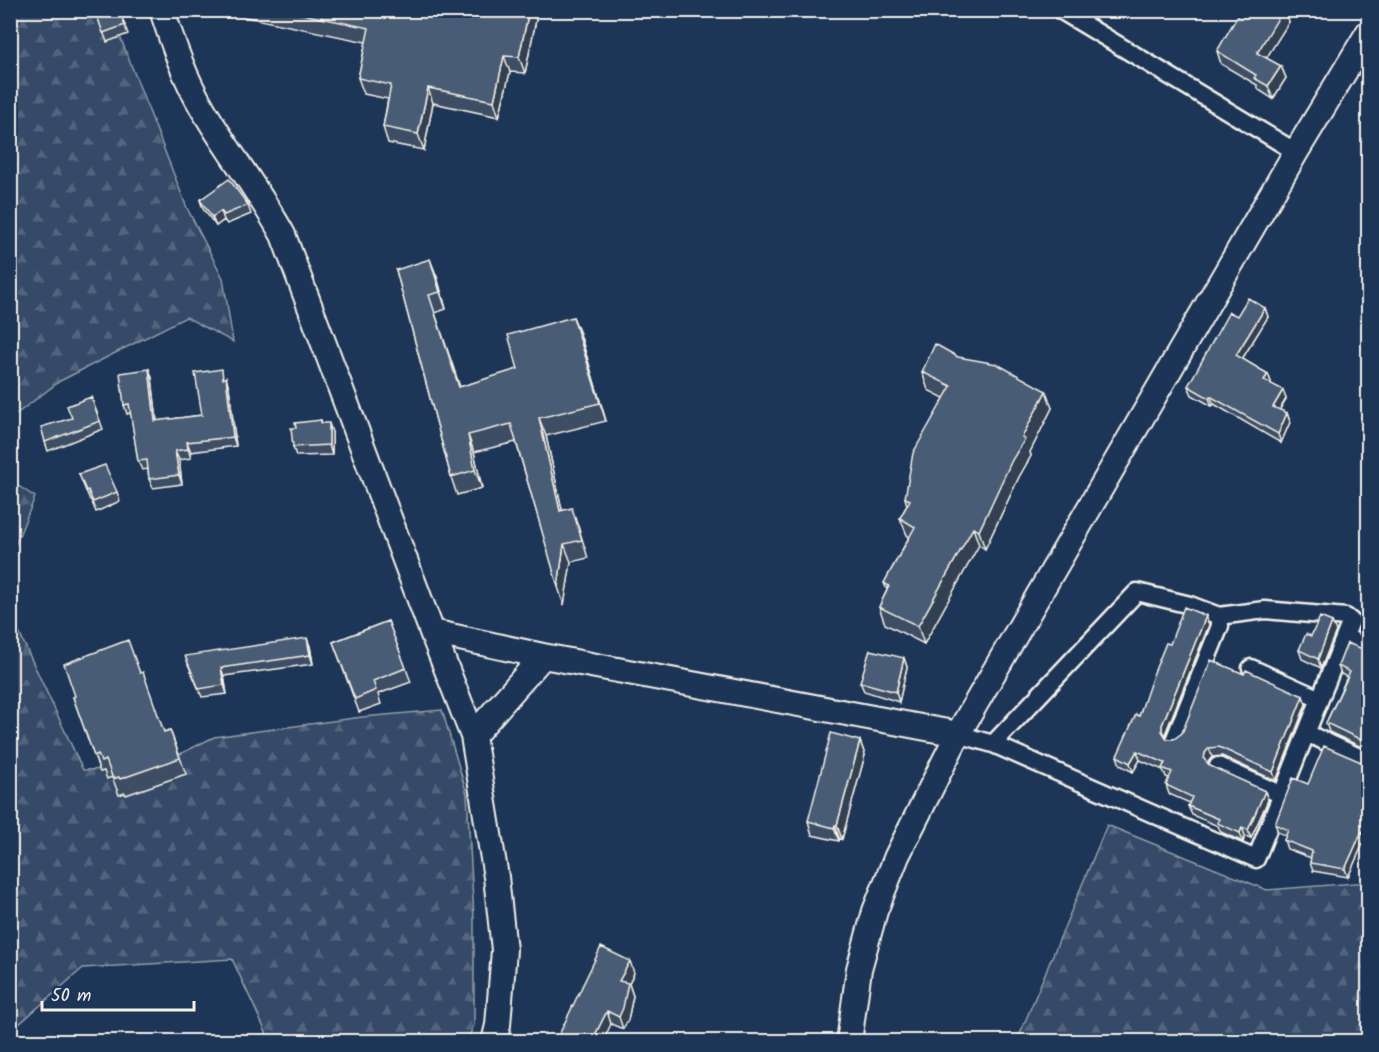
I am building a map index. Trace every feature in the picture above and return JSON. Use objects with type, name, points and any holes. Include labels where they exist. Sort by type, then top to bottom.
[{"type":"street","points":[[162,10],[175,51],[202,108],[264,201],[283,235],[473,736],[496,877],[504,950],[498,1025],[494,1041]]},
{"type":"street","points":[[1060,10],[1296,152]]},
{"type":"street","points":[[849,1041],[859,969],[875,911],[897,856],[958,734],[1296,152],[1368,33]]},
{"type":"street","points":[[432,632],[543,656],[958,734],[993,744],[1256,859],[1351,621],[1346,617],[1265,610],[1219,616],[1190,605],[1137,592],[993,744]]},
{"type":"street","points":[[1175,738],[1220,626],[1219,616]]},
{"type":"street","points":[[1345,637],[1368,648]]},
{"type":"street","points":[[473,736],[543,656]]},
{"type":"street","points":[[1251,668],[1320,699]]},
{"type":"street","points":[[1306,733],[1368,761]]},
{"type":"street","points":[[1218,766],[1281,795]]},
{"type":"green space","points":[[11,11],[110,11],[187,208],[223,278],[233,342],[186,317],[60,381],[11,418]]},
{"type":"green space","points":[[11,481],[35,497],[11,555]]},
{"type":"green space","points":[[10,602],[15,624],[83,770],[152,768],[214,737],[362,717],[442,710],[467,794],[474,918],[474,1025],[467,1041],[270,1041],[232,959],[83,968],[11,1031]]},
{"type":"green space","points":[[1107,825],[1267,890],[1368,882],[1368,1041],[1017,1041]]},
{"type":"building","points":[[95,10],[119,10],[125,25],[103,33]]},
{"type":"building","points":[[283,10],[529,10],[519,57],[504,56],[494,101],[428,88],[418,134],[383,127],[391,85],[358,78],[369,28]]},
{"type":"building","points":[[1241,10],[1283,10],[1257,53],[1281,66],[1268,86],[1254,78],[1256,75],[1217,51]]},
{"type":"building","points":[[229,179],[248,205],[224,215],[221,211],[212,217],[200,200]]},
{"type":"building","points":[[430,259],[440,292],[429,295],[459,387],[518,369],[508,335],[573,317],[600,403],[539,418],[560,511],[572,508],[582,540],[564,544],[558,587],[511,424],[468,435],[475,470],[451,477],[396,270]]},
{"type":"building","points":[[1248,298],[1265,308],[1236,355],[1268,374],[1264,380],[1283,390],[1273,407],[1287,413],[1278,434],[1188,386],[1229,312],[1237,316]]},
{"type":"building","points":[[935,344],[958,357],[997,364],[1046,391],[979,531],[973,528],[918,626],[879,607],[889,586],[884,583],[915,527],[900,518],[910,500],[905,498],[913,453],[951,386],[922,372]]},
{"type":"building","points":[[149,369],[155,421],[202,415],[195,373],[222,369],[223,379],[226,377],[233,437],[187,442],[188,449],[175,451],[179,475],[149,479],[147,460],[138,461],[129,404],[124,405],[120,373]]},
{"type":"building","points":[[91,397],[100,421],[45,442],[41,427],[72,418],[67,406]]},
{"type":"building","points":[[321,420],[321,423],[329,423],[329,445],[293,447],[291,428],[296,428],[295,423]]},
{"type":"building","points":[[105,465],[117,492],[93,502],[79,474]]},
{"type":"building","points":[[1184,607],[1206,616],[1162,725],[1162,731],[1167,739],[1174,739],[1182,733],[1211,660],[1244,674],[1246,670],[1303,696],[1273,772],[1219,747],[1209,748],[1205,753],[1204,759],[1210,766],[1265,791],[1248,830],[1242,827],[1240,833],[1217,823],[1219,819],[1188,806],[1192,797],[1166,785],[1172,772],[1162,768],[1165,763],[1137,751],[1130,763],[1117,756],[1136,714],[1139,716],[1166,643],[1170,644]]},
{"type":"building","points":[[1320,617],[1332,622],[1318,659],[1299,650],[1306,634],[1311,636]]},
{"type":"building","points":[[388,621],[406,668],[373,681],[376,690],[355,699],[333,642]]},
{"type":"building","points":[[307,638],[310,655],[221,668],[224,685],[199,689],[185,656]]},
{"type":"building","points":[[128,640],[140,673],[143,672],[164,732],[170,730],[180,758],[120,779],[119,777],[113,779],[106,760],[101,762],[98,754],[94,756],[64,664]]},
{"type":"building","points":[[1347,643],[1368,649],[1368,743],[1326,723],[1350,672],[1338,666]]},
{"type":"building","points":[[870,650],[904,658],[896,692],[860,682]]},
{"type":"building","points":[[831,733],[860,741],[837,825],[834,828],[808,821]]},
{"type":"building","points":[[1324,746],[1361,762],[1368,762],[1368,834],[1362,831],[1345,869],[1310,863],[1312,851],[1284,840],[1288,830],[1275,824],[1293,778],[1308,784]]},
{"type":"building","points":[[601,947],[630,961],[619,981],[628,983],[619,1017],[607,1011],[592,1041],[556,1041]]}]
